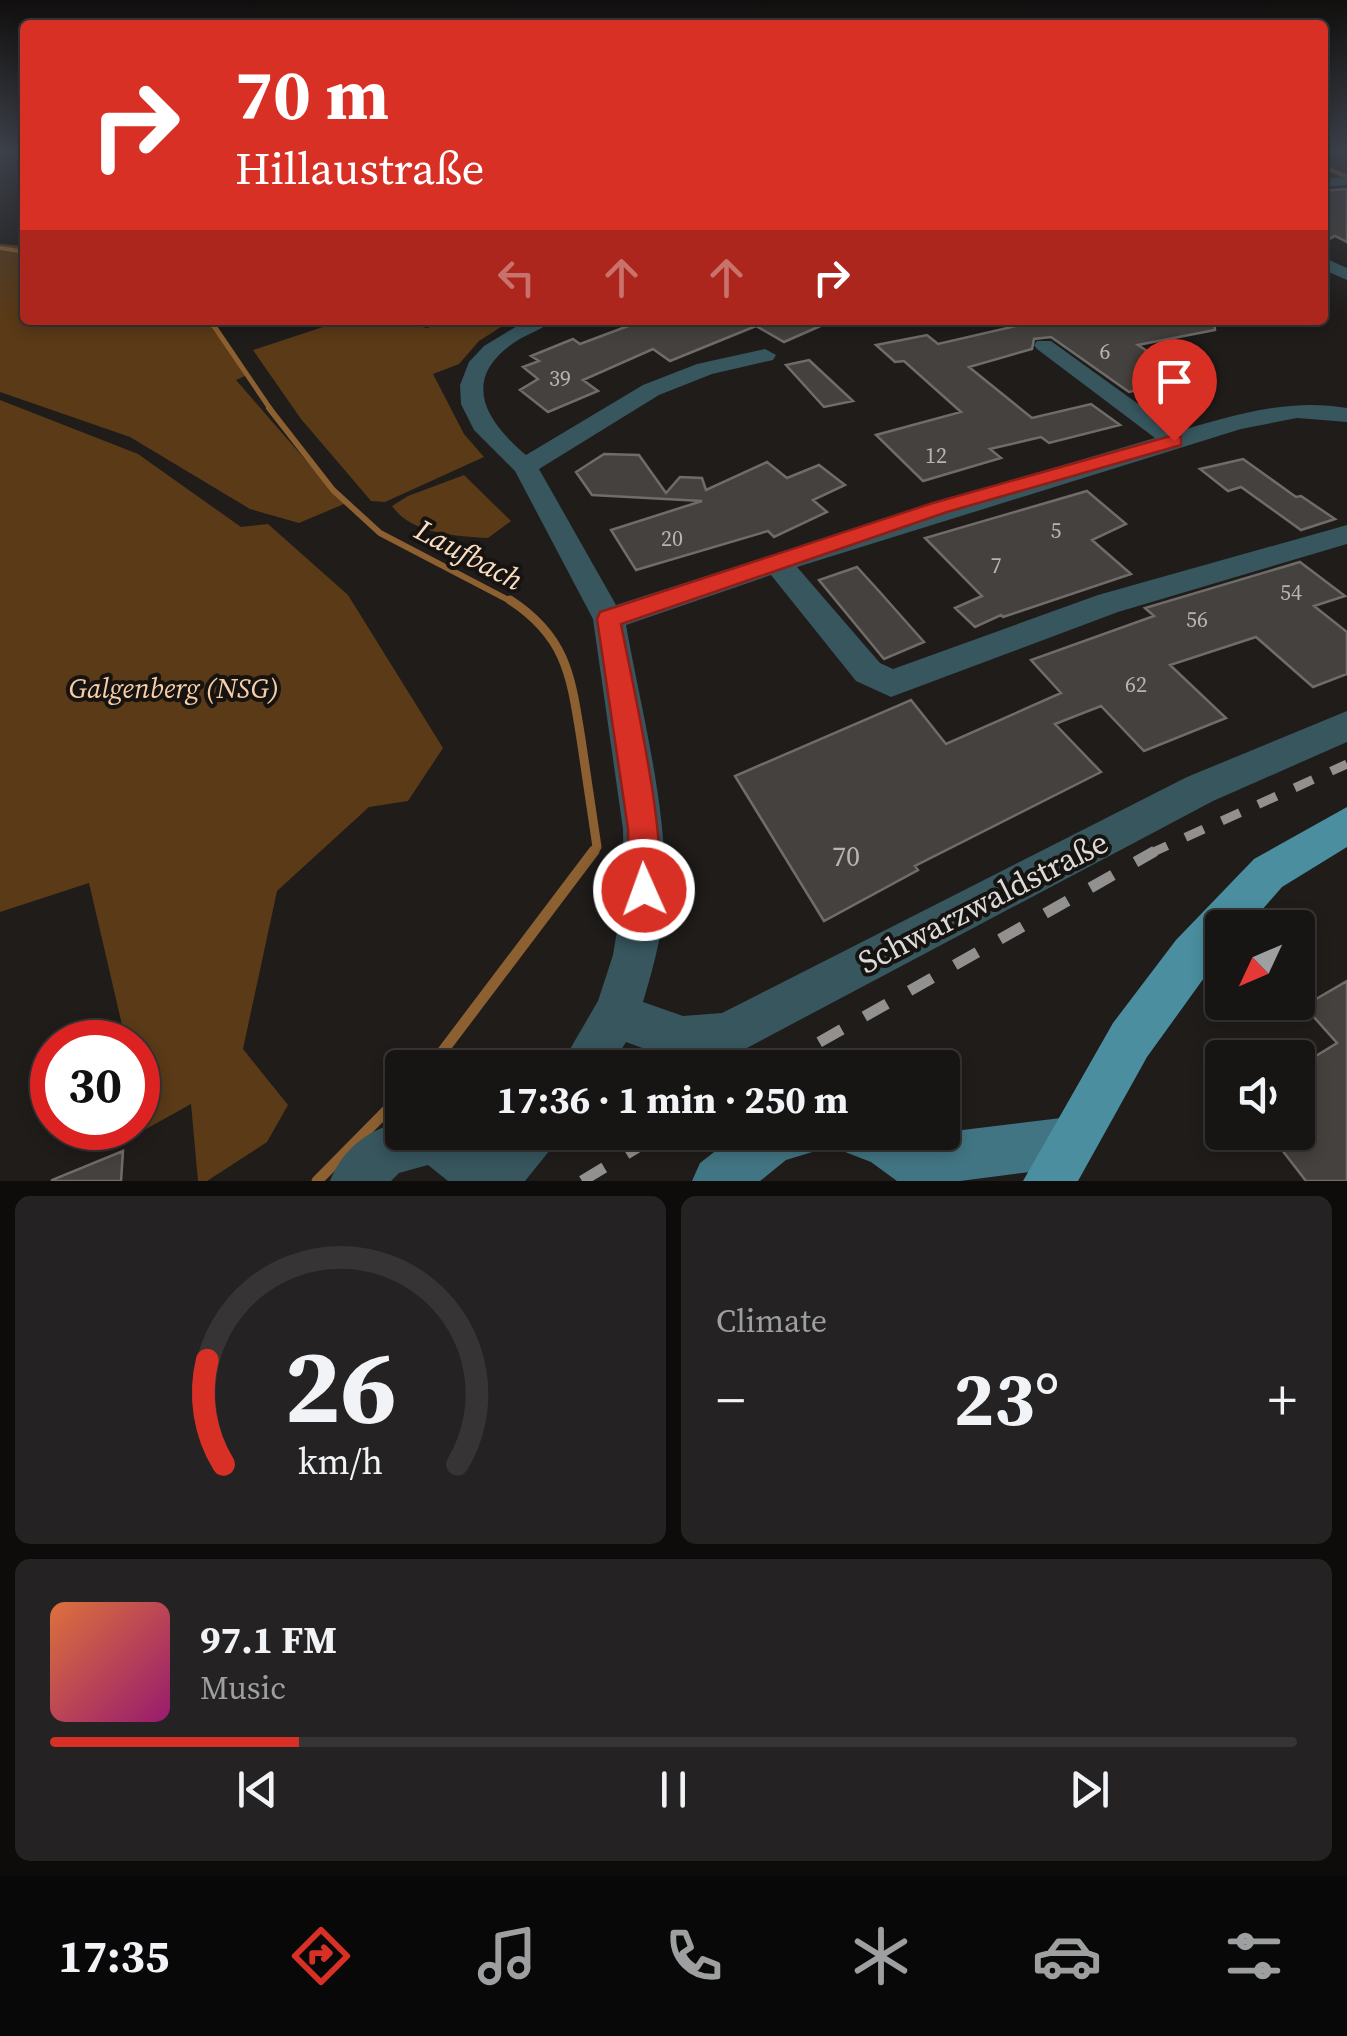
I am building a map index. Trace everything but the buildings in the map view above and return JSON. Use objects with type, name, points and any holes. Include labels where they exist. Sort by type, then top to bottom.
[{"type":"main road","points":[[1059,1161],[1130,1040],[1191,955],[1268,873],[1347,825]]},
{"type":"street","points":[[532,325],[488,351],[470,385],[470,400],[478,417],[508,454],[525,467],[609,619],[642,829],[644,890],[635,954],[618,1013],[594,1050]]},
{"type":"street","points":[[1044,346],[1174,441]]},
{"type":"street","points":[[525,467],[652,390],[705,368],[765,355]]},
{"type":"street","points":[[609,619],[940,507],[1174,441],[1293,410],[1347,415]]},
{"type":"street","points":[[776,562],[868,672],[892,683],[1109,603],[1347,534]]},
{"type":"street","name":"Schwarzwaldstraße","points":[[618,1013],[672,1040],[703,1042],[728,1034],[1200,789],[1347,726]]},
{"type":"street","points":[[356,1181],[384,1151],[434,1138],[491,1181],[517,1150]]},
{"type":"street","points":[[718,1181],[758,1150]]},
{"type":"street","points":[[892,1150],[924,1171],[1059,1161]]},
{"type":"green space","points":[[0,244],[20,246],[20,325],[213,325],[245,376],[236,380],[344,504],[299,523],[250,509],[130,437],[0,392]]},
{"type":"green space","points":[[329,325],[498,325],[501,327],[479,341],[459,364],[433,374],[464,434],[484,457],[385,502],[371,501],[301,419],[253,350]]},
{"type":"green space","name":"Galgenberg (NSG)","points":[[0,400],[138,454],[241,527],[268,524],[348,595],[443,748],[408,801],[369,807],[277,891],[243,1049],[288,1105],[267,1142],[207,1181],[198,1181],[191,1104],[160,1121],[160,1020],[121,1020],[89,883],[0,912]]},
{"type":"green space","points":[[464,475],[511,521],[488,538],[422,528],[392,506],[408,496]]},
{"type":"waterway","name":"Laufbach","points":[[0,248],[20,251]]},
{"type":"waterway","name":"Laufbach","points":[[212,325],[271,410]]},
{"type":"waterway","name":"Laufbach","points":[[269,408],[333,490],[380,533],[514,603]]},
{"type":"waterway","name":"Laufbach","points":[[510,600],[544,629],[569,678],[597,847],[592,854]]},
{"type":"waterway","name":"Laufbach","points":[[444,1050],[594,851]]},
{"type":"waterway","name":"Laufbach","points":[[317,1181],[385,1112]]},
{"type":"railway","points":[[1153,852],[1347,764]]},
{"type":"railway","points":[[806,1050],[1153,852]]},
{"type":"railway","points":[[582,1181],[633,1150]]},
{"type":"route","points":[[644,890],[642,829],[609,619],[940,507],[1174,441]]}]
